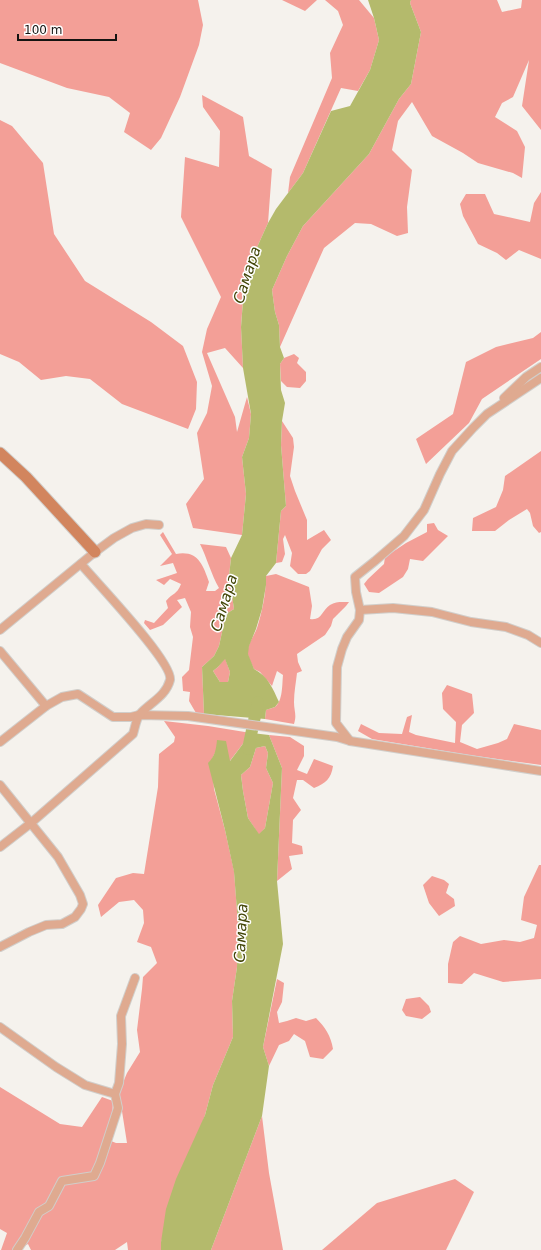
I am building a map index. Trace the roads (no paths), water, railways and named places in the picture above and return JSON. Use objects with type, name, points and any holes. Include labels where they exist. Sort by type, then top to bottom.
[{"type":"street","points":[[350,741],[336,724],[337,667],[347,637],[359,620],[360,610],[356,592],[355,577],[404,536],[424,510],[452,451],[487,414],[526,377],[541,367]]},
{"type":"street","points":[[487,414],[541,378]]},
{"type":"street","points":[[0,453],[26,477],[94,552]]},
{"type":"street","points":[[0,630],[94,552],[132,528],[146,524],[159,525]]},
{"type":"street","points":[[0,847],[31,823],[133,734],[139,715],[166,690],[170,678],[168,669],[146,638],[81,564]]},
{"type":"street","points":[[360,610],[393,608],[432,612],[471,622],[506,627],[528,635],[541,643]]},
{"type":"street","points":[[0,651],[46,706]]},
{"type":"street","points":[[0,742],[46,706],[62,697],[78,694],[113,716],[131,718],[139,715],[188,716],[337,737],[350,741],[541,771]]},
{"type":"street","points":[[0,785],[58,857],[80,895],[83,904],[81,910],[74,918],[62,924],[46,925],[0,947]]},
{"type":"street","points":[[17,1250],[39,1212],[49,1206],[62,1181],[94,1176],[100,1163],[118,1108],[115,1094],[119,1083],[122,1044],[121,1016],[135,978]]},
{"type":"street","points":[[0,1027],[85,1085],[115,1094]]},
{"type":"water","points":[[368,0],[411,0],[410,3],[421,32],[411,84],[399,99],[369,154],[303,226],[287,256],[272,290],[275,312],[279,325],[280,347],[284,358],[280,364],[281,390],[285,403],[282,421],[281,445],[286,506],[281,511],[276,563],[266,576],[262,609],[249,646],[248,654],[254,669],[263,675],[279,702],[275,707],[266,710],[265,719],[204,714],[202,667],[214,656],[219,646],[226,614],[234,609],[229,576],[231,558],[242,535],[246,494],[242,457],[249,438],[251,414],[243,368],[241,327],[245,274],[276,209],[303,173],[331,111],[350,106],[370,70],[379,40]],"holes":[[[225,659],[230,672],[228,682],[220,682],[213,671]]]},
{"type":"water","points":[[251,733],[269,735],[282,768],[277,881],[283,944],[263,1047],[269,1066],[262,1116],[211,1250],[161,1250],[166,1209],[176,1179],[205,1115],[213,1085],[233,1037],[232,1001],[237,967],[238,924],[234,872],[208,763],[215,753],[217,740],[226,741],[230,761]],"holes":[[[265,746],[268,753],[266,768],[273,783],[265,828],[259,834],[248,818],[241,775],[250,767],[256,748]]]},
{"type":"waterway","name":"Самара","points":[[248,749],[258,702]]}]
